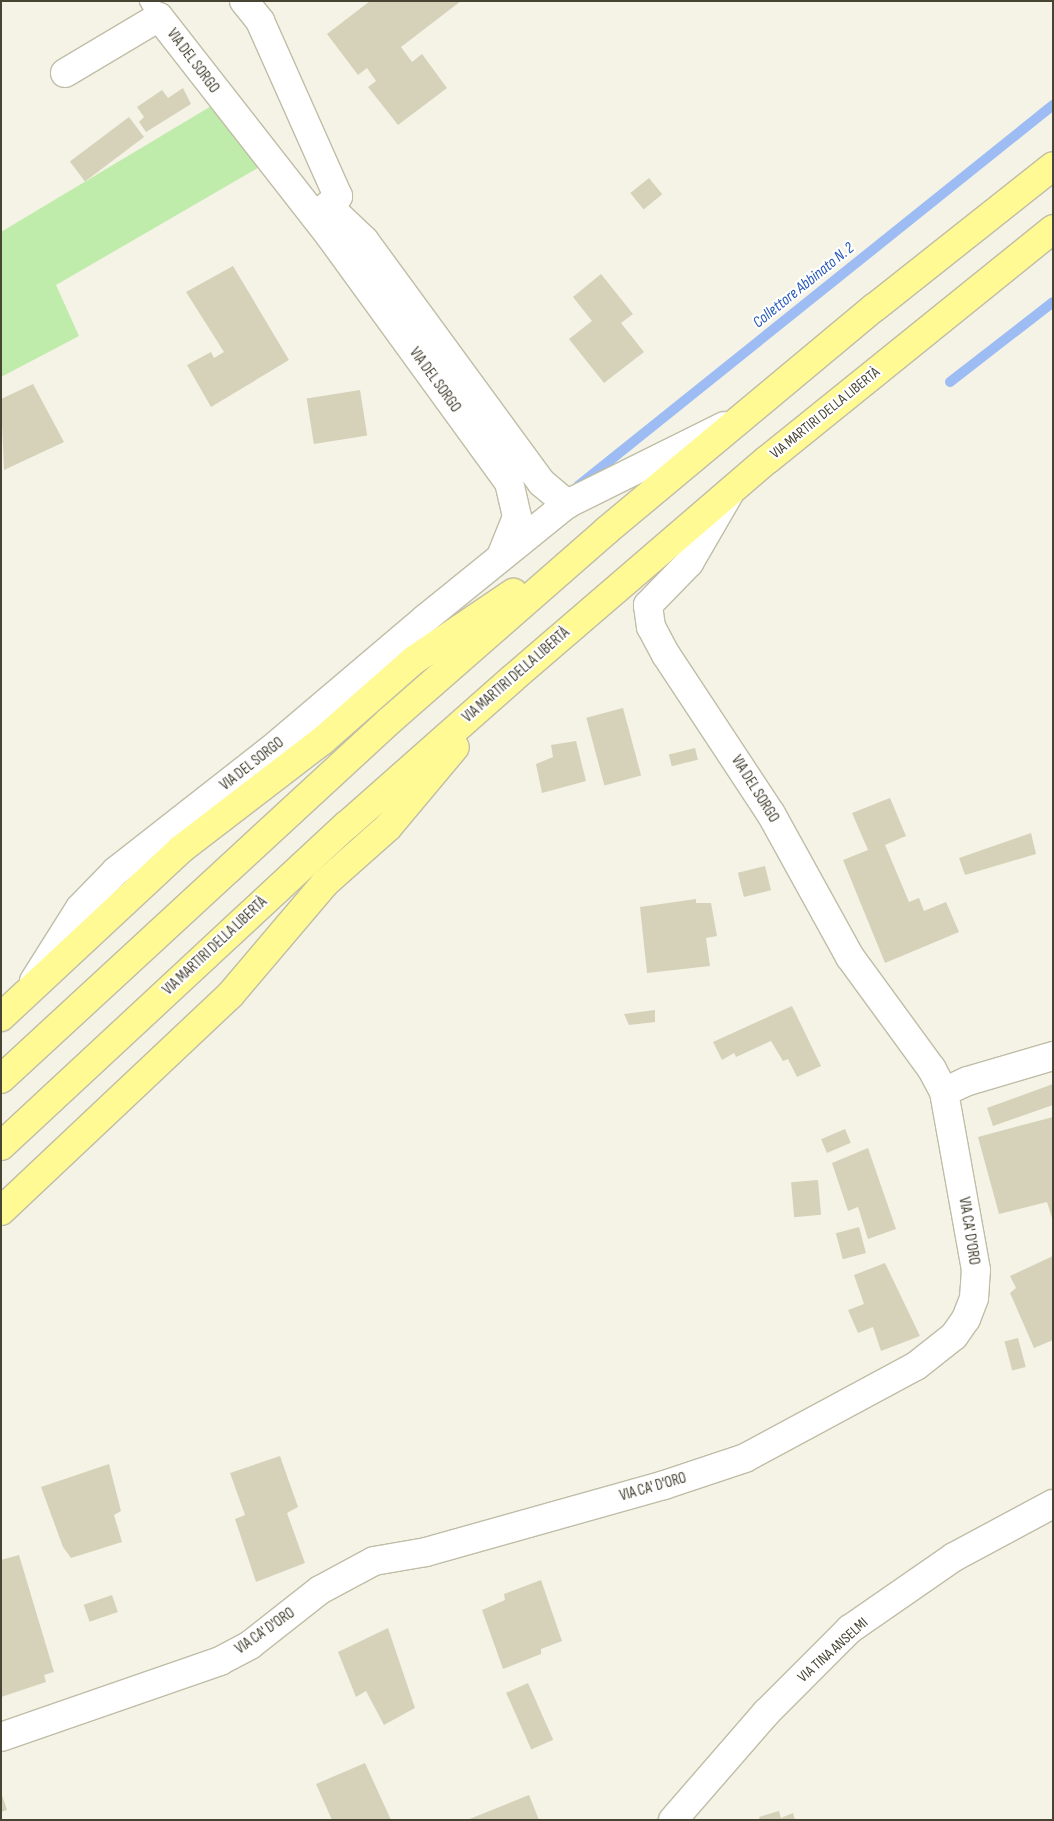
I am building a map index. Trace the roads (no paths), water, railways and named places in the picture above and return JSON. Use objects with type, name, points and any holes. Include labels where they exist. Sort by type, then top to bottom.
[{"type":"main road","points":[[1,1079],[388,722],[606,531],[742,418],[1053,166]]},
{"type":"main road","name":"VIA MARTIRI DELLA LIBERTÀ","points":[[1,1146],[332,838],[512,679],[731,491],[1053,229]]},
{"type":"main road","points":[[1,1017],[175,855],[314,747],[414,660],[606,531]]},
{"type":"main road","points":[[1,1211],[231,994],[325,883],[388,827],[512,679]]},
{"type":"street","points":[[244,1],[260,22],[338,196],[321,210]]},
{"type":"street","name":"VIA DEL SORGO","points":[[64,73],[154,9],[321,210],[509,482],[516,518],[501,557]]},
{"type":"street","name":"VIA DEL SORGO","points":[[321,210],[364,240],[542,482],[567,504]]},
{"type":"street","name":"VIA DEL SORGO","points":[[27,992],[80,908],[116,871],[268,752],[567,504],[742,418]]},
{"type":"street","name":"VIA DEL SORGO","points":[[731,491],[689,563],[648,605],[655,634],[771,814],[850,957],[931,1068],[944,1092]]},
{"type":"street","points":[[944,1092],[968,1081],[1053,1056]]},
{"type":"street","name":"VIA CA' D'ORO","points":[[1,1737],[220,1661],[270,1630],[320,1590],[374,1561],[426,1552],[707,1472],[771,1445],[916,1366],[954,1336],[966,1319],[974,1298],[976,1270],[944,1092]]},
{"type":"street","name":"VIA TINA ANSELMI","points":[[673,1820],[766,1713],[850,1630],[954,1557],[1053,1504]]},
{"type":"waterway","name":"Collettore Abbinato N. 2","points":[[578,486],[1053,105]]},
{"type":"waterway","points":[[950,382],[1053,302]]}]
